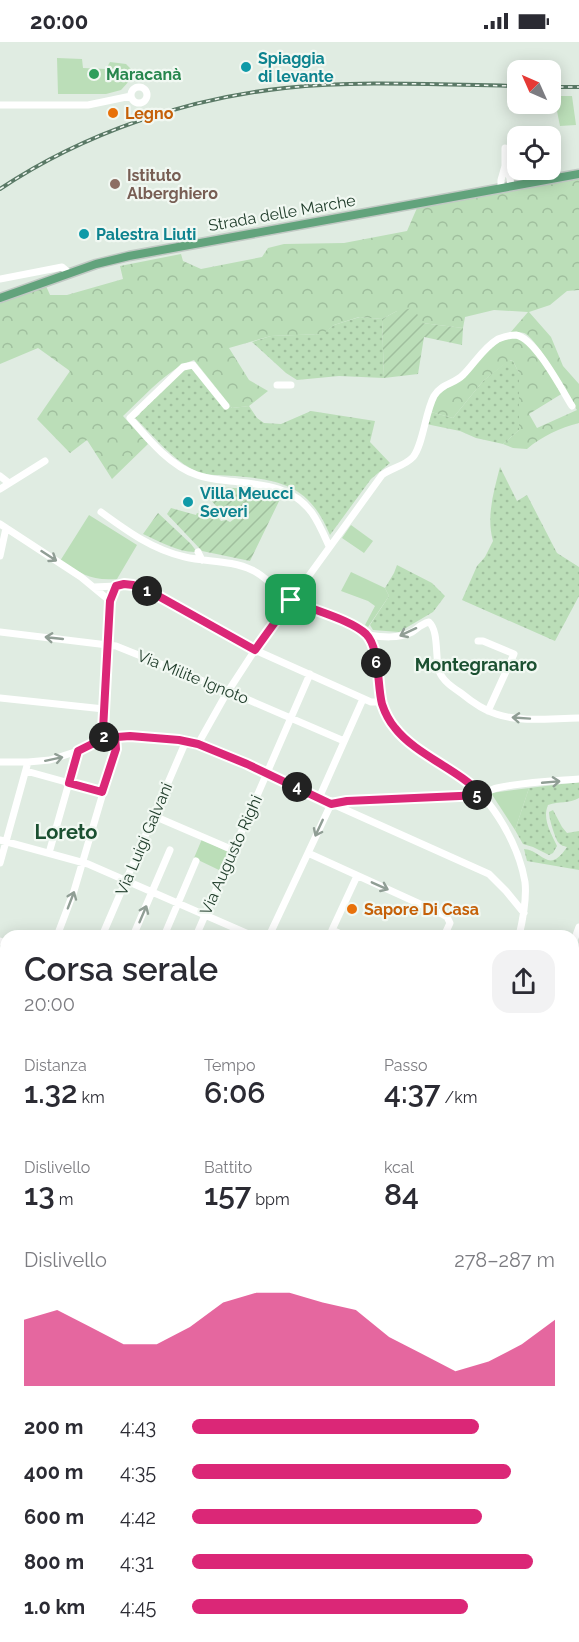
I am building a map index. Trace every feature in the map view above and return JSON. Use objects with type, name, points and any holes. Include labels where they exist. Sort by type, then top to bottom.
[{"type":"main road","name":"Strada delle Marche","points":[[0,298],[69,273],[129,256],[579,174]]},
{"type":"street","points":[[0,105],[88,105],[131,96]]},
{"type":"street","points":[[505,148],[505,166],[501,180],[506,187]]},
{"type":"street","points":[[0,279],[62,267],[69,273]]},
{"type":"street","points":[[198,744],[228,691],[255,650],[382,476],[412,457],[417,449],[433,398],[439,390],[463,376],[480,354],[499,339],[516,335],[533,346],[572,406]]},
{"type":"street","points":[[226,405],[193,365],[183,367],[130,418],[148,438],[181,467],[195,475],[210,479],[264,484],[284,490],[300,500],[312,513],[330,546]]},
{"type":"street","points":[[277,385],[291,385]]},
{"type":"street","points":[[0,489],[45,461]]},
{"type":"street","points":[[0,476],[9,483]]},
{"type":"street","points":[[101,512],[146,542],[166,552],[252,570],[305,608],[347,622],[368,635],[387,637],[404,635],[423,623],[429,622],[434,631],[437,662],[444,681],[488,711],[521,718],[579,718]]},
{"type":"street","points":[[0,556],[3,526],[94,587],[110,601]]},
{"type":"street","points":[[198,552],[202,560]]},
{"type":"street","points":[[94,587],[133,585],[153,593],[255,650],[363,699],[382,702]]},
{"type":"street","points":[[104,738],[110,601],[116,586]]},
{"type":"street","name":"Via Milite Ignoto","points":[[0,632],[116,646],[344,741]]},
{"type":"street","points":[[368,635],[375,654],[382,702],[389,720],[403,737],[482,795],[506,831],[520,864],[526,890],[520,930]]},
{"type":"street","points":[[371,644],[387,637]]},
{"type":"street","points":[[478,641],[514,654],[488,711]]},
{"type":"street","name":"Via Augusto Righi","points":[[199,930],[309,674]]},
{"type":"street","points":[[0,698],[104,709]]},
{"type":"street","points":[[319,798],[363,699]]},
{"type":"street","points":[[0,762],[50,760],[78,751],[104,738],[115,737],[149,737],[198,744],[489,874],[524,913]]},
{"type":"street","points":[[59,930],[75,891],[116,749],[115,737]]},
{"type":"street","name":"Via Luigi Galvani","points":[[105,930],[186,741]]},
{"type":"street","points":[[49,853],[78,751]]},
{"type":"street","points":[[0,864],[3,841],[28,762]]},
{"type":"street","points":[[26,771],[102,792]]},
{"type":"street","points":[[331,804],[347,801],[482,795],[496,788],[579,779]]},
{"type":"street","points":[[272,930],[331,804]]},
{"type":"street","points":[[154,816],[233,850]]},
{"type":"street","points":[[3,841],[83,862],[239,930]]},
{"type":"street","points":[[136,930],[170,850]]},
{"type":"street","points":[[308,854],[447,917],[450,923],[447,930]]},
{"type":"street","points":[[167,930],[196,861]]},
{"type":"street","points":[[332,930],[357,876]]},
{"type":"green space","name":"Maracanà","points":[[57,58],[82,59],[83,68],[106,69],[110,62],[126,64],[131,69],[131,79],[121,90],[106,94],[58,94]]},
{"type":"green space","points":[[561,96],[572,96],[576,125],[560,126],[558,114],[561,114]]},
{"type":"green space","points":[[579,178],[579,290],[567,291],[550,305],[529,312],[551,337],[563,366],[579,384],[579,423],[552,433],[527,449],[513,448],[503,444],[519,430],[519,373],[513,361],[510,360],[483,381],[453,418],[431,412],[442,389],[495,344],[509,337],[519,338],[532,347],[563,393],[529,414],[537,428],[577,410],[536,345],[524,333],[510,333],[528,312],[494,310],[465,317],[463,328],[422,323],[397,311],[382,319],[359,317],[334,325],[323,334],[271,336],[229,348],[249,380],[268,391],[249,406],[232,408],[194,360],[184,364],[165,376],[123,416],[148,444],[112,479],[87,440],[70,453],[37,419],[70,371],[38,348],[0,364],[0,303],[46,286],[50,295],[67,295],[123,279],[120,266],[181,254],[183,261],[201,269],[262,257],[268,248],[284,244],[344,243],[407,231],[417,208]]},
{"type":"green space","points":[[414,308],[422,323],[463,328],[462,345],[424,337],[418,374],[384,378],[382,319],[397,311]]},
{"type":"green space","points":[[360,317],[382,319],[384,378],[339,376],[297,380],[252,342],[271,336],[322,334],[334,325]]},
{"type":"green space","points":[[509,360],[513,361],[519,373],[519,430],[503,444],[426,424],[431,412],[453,418],[483,381]]},
{"type":"green space","points":[[196,363],[232,408],[249,406],[257,418],[264,423],[281,424],[311,411],[375,421],[370,442],[390,463],[371,479],[330,535],[314,506],[293,489],[268,480],[198,472],[172,455],[135,418],[140,414],[138,412],[181,372]]},
{"type":"green space","points":[[500,467],[517,501],[527,495],[557,553],[579,567],[579,596],[555,641],[462,600],[477,566],[485,557],[493,541],[490,522],[493,494]]},
{"type":"green space","points":[[208,487],[266,489],[282,495],[250,561],[202,551],[167,514],[171,508],[196,515],[197,513],[209,517],[217,516],[221,521],[230,522],[237,517],[234,510],[219,508],[215,510],[216,506],[205,493]]},
{"type":"green space","points":[[158,513],[197,552],[176,549],[143,534]]},
{"type":"green space","points":[[89,515],[137,545],[117,579],[87,576],[60,561]]},
{"type":"green space","points":[[351,525],[373,541],[364,553],[342,538]]},
{"type":"green space","points":[[397,565],[432,583],[445,596],[433,612],[399,632],[373,630],[370,625],[389,596],[385,588]]},
{"type":"green space","points":[[351,572],[385,588],[389,596],[368,627],[365,625],[375,606],[341,591]]},
{"type":"green space","points":[[579,782],[579,798],[548,805],[546,810],[550,831],[557,846],[553,853],[549,855],[523,844],[515,830],[529,788]]},
{"type":"green space","points":[[529,788],[515,830],[491,793]]},
{"type":"green space","points":[[553,810],[567,833],[579,831],[579,870],[527,861],[524,849],[550,860],[561,855],[567,847],[562,846],[555,836],[549,815],[549,812]]},
{"type":"green space","points":[[202,839],[228,852],[219,870],[194,858]]},
{"type":"railway","points":[[0,189],[32,169],[101,135],[173,110],[247,93],[343,84],[507,86]]},
{"type":"railway","points":[[561,87],[579,87]]},
{"type":"place","name":"Spiaggia di levante","points":[[246,67]]},
{"type":"place","name":"Maracanà","points":[[94,74]]},
{"type":"place","name":"Legno","points":[[113,113]]},
{"type":"place","name":"Istituto Alberghiero","points":[[115,184]]},
{"type":"place","name":"Palestra Liuti","points":[[84,234]]},
{"type":"place","name":"Villa Meucci Severi","points":[[188,502]]},
{"type":"place","name":"Sapore Di Casa","points":[[352,909]]},
{"type":"district","name":"Montegranaro","points":[[476,664]]},
{"type":"district","name":"Loreto","points":[[66,832]]},
{"type":"route","points":[[291,600],[255,650],[153,593],[133,585],[116,586],[110,601],[103,730],[104,738],[115,737],[116,749],[102,792],[69,783],[78,751],[104,738],[115,737],[130,736],[166,738],[198,744],[267,773],[331,804],[347,801],[482,795],[395,729],[382,702],[375,654],[368,635],[347,622],[305,608],[291,600]]}]
